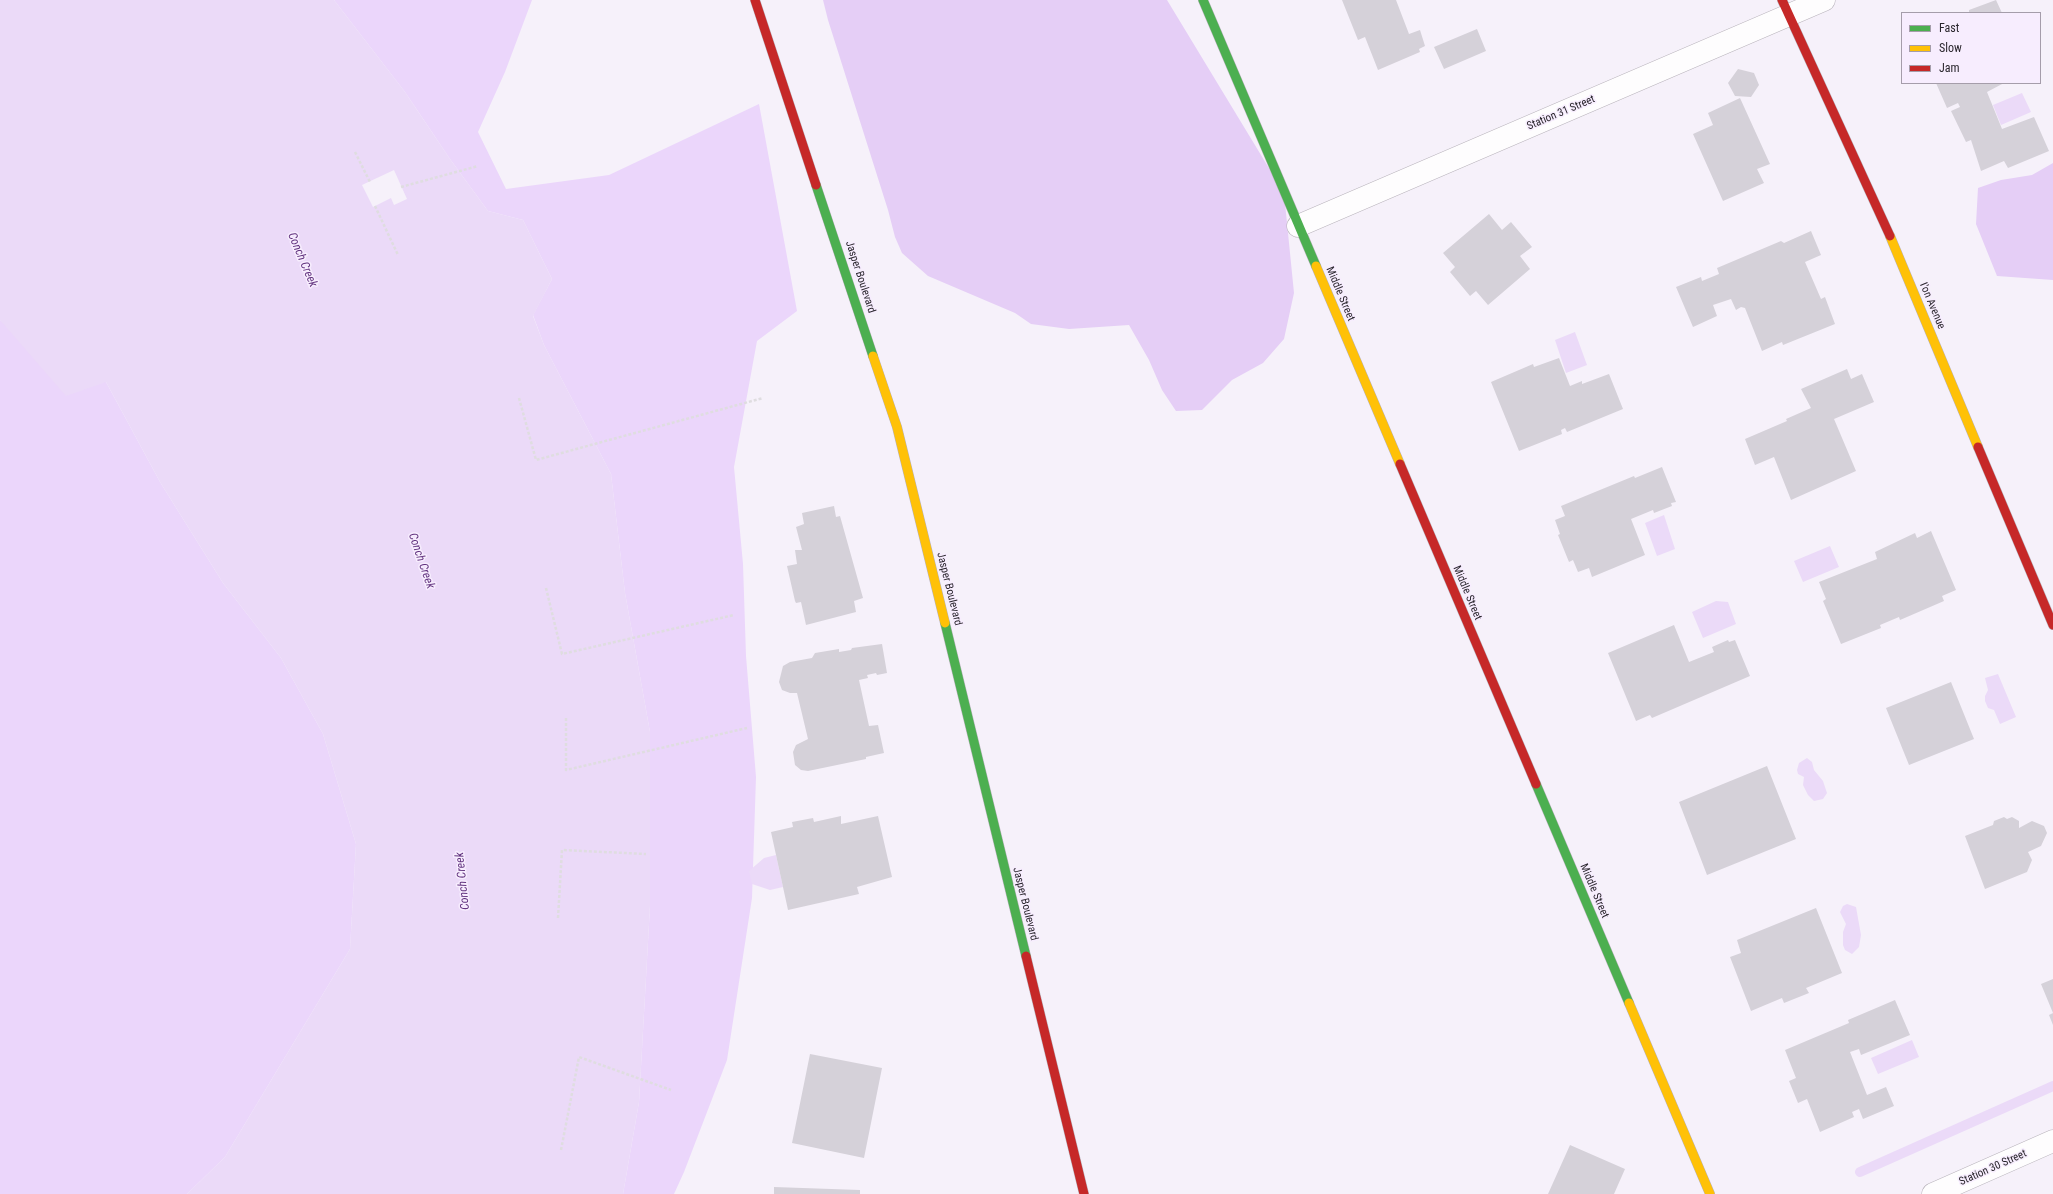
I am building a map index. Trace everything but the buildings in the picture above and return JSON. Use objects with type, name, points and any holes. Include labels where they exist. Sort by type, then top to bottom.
[{"type":"street","name":"Jasper Boulevard","points":[[755,0],[897,427],[1084,1194]]},
{"type":"street","name":"Middle Street","points":[[1203,0],[1710,1194]]},
{"type":"street","name":"Station 31 Street","points":[[1298,226],[1785,7],[1824,0]]},
{"type":"street","name":"I'on Avenue","points":[[1785,7],[1873,197],[2053,625]]},
{"type":"street","name":"Station 30 Street","points":[[1932,1194],[2053,1141]]},
{"type":"path","points":[[355,152],[370,182]]},
{"type":"path","points":[[401,187],[478,166]]},
{"type":"path","points":[[375,206],[398,255]]},
{"type":"path","points":[[519,398],[536,460],[763,398]]},
{"type":"path","points":[[546,588],[562,654],[734,615]]},
{"type":"path","points":[[566,718],[566,770],[747,728]]},
{"type":"path","points":[[558,918],[562,850],[646,854]]},
{"type":"path","points":[[561,1150],[579,1057],[671,1090]]},
{"type":"shaded area","points":[[334,0],[532,0],[505,72],[478,132],[506,189],[609,175],[759,104],[797,311],[757,341],[734,467],[743,564],[746,656],[756,777],[752,898],[727,1060],[684,1172],[674,1194],[623,1194],[639,1102],[650,906],[650,732],[625,593],[611,474],[544,345],[533,315],[552,279],[523,220],[488,211],[450,159],[405,92]]},
{"type":"shaded area","points":[[823,0],[1167,0],[1284,193],[1294,293],[1284,339],[1263,363],[1232,380],[1202,410],[1176,411],[1162,390],[1149,360],[1129,325],[1069,329],[1031,324],[1015,313],[928,276],[902,253],[895,237]]},
{"type":"shaded area","points":[[2053,163],[2053,280],[1997,276],[1976,224],[1978,188],[2001,180],[2032,175]]},
{"type":"shaded area","points":[[0,320],[106,382],[160,482],[223,583],[281,658],[323,734],[356,844],[350,949],[225,1157],[187,1194],[0,1194]]},
{"type":"water","name":"Conch Creek","points":[[0,0],[334,0],[405,92],[450,159],[488,211],[523,220],[552,279],[533,316],[544,345],[611,474],[625,593],[650,732],[650,906],[639,1102],[623,1194],[187,1194],[225,1157],[350,949],[356,844],[323,734],[281,658],[223,583],[160,482],[106,382],[66,396],[0,320]]},
{"type":"water","points":[[2022,93],[2031,112],[2001,125],[1993,105]]},
{"type":"water","points":[[1575,332],[1587,365],[1566,373],[1555,340]]},
{"type":"water","points":[[1664,515],[1675,549],[1657,556],[1645,523]]},
{"type":"water","points":[[1830,546],[1839,567],[1803,582],[1794,561]]},
{"type":"water","points":[[1716,601],[1728,602],[1736,624],[1703,638],[1692,612]]},
{"type":"water","points":[[1998,674],[2016,717],[2000,724],[1994,710],[1988,708],[1985,701],[1985,696],[1988,690],[1985,678]]},
{"type":"water","points":[[1807,758],[1812,762],[1814,770],[1823,781],[1827,793],[1823,799],[1814,801],[1808,795],[1803,785],[1804,777],[1798,774],[1797,770],[1799,763]]},
{"type":"water","points":[[776,855],[783,887],[770,890],[752,884],[749,871],[764,858]]},
{"type":"water","points":[[1847,904],[1856,907],[1861,935],[1859,947],[1852,954],[1845,950],[1843,945],[1843,932],[1846,924],[1840,912],[1843,906]]},
{"type":"water","points":[[1912,1040],[1919,1057],[1878,1074],[1871,1058]]},
{"type":"pier","points":[[394,170],[407,199],[394,205],[391,198],[373,207],[362,185]]},
{"type":"waterway","points":[[1860,1172],[2053,1086]]},
{"type":"traffic: fast","points":[[1203,0],[1316,266]]},
{"type":"traffic: fast","points":[[816,185],[873,356]]},
{"type":"traffic: fast","points":[[945,623],[1026,956]]},
{"type":"traffic: fast","points":[[1536,784],[1629,1003]]},
{"type":"traffic: slow","points":[[1890,236],[1978,447]]},
{"type":"traffic: slow","points":[[1316,266],[1400,464]]},
{"type":"traffic: slow","points":[[873,356],[897,427],[945,623]]},
{"type":"traffic: slow","points":[[1629,1003],[1710,1194]]},
{"type":"traffic: jam","points":[[755,0],[816,185]]},
{"type":"traffic: jam","points":[[1782,0],[1890,236]]},
{"type":"traffic: jam","points":[[1978,447],[2053,625]]},
{"type":"traffic: jam","points":[[1400,464],[1536,784]]},
{"type":"traffic: jam","points":[[1026,956],[1084,1194]]}]
